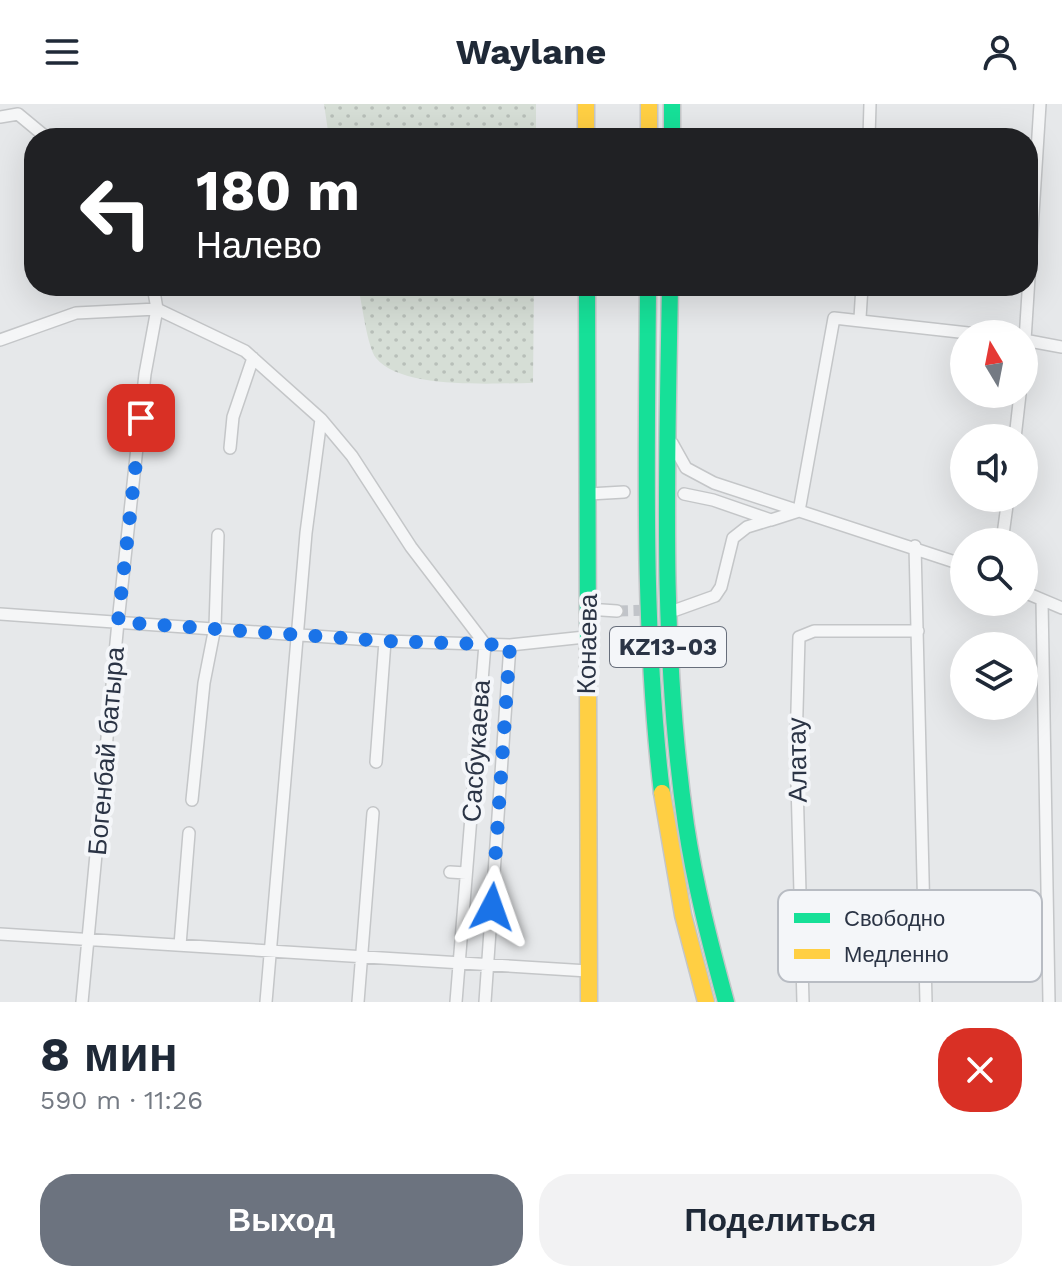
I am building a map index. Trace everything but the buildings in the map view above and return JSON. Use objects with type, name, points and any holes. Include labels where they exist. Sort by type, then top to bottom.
[{"type":"main road","points":[[586,104],[586,128]]},
{"type":"main road","points":[[649,104],[649,128]]},
{"type":"main road","points":[[672,104],[672,128]]},
{"type":"main road","name":"Конаева","points":[[587,296],[589,494],[585,637],[589,1002]]},
{"type":"main road","name":"KZ13-03","points":[[648,296],[648,624],[653,717],[681,902],[706,1002]]},
{"type":"main road","name":"KZ13-03","points":[[670,296],[667,623],[672,715],[699,898],[726,1002]]},
{"type":"street","points":[[869,128],[870,104]]},
{"type":"street","points":[[1038,135],[1040,104]]},
{"type":"street","points":[[0,117],[18,114],[35,128]]},
{"type":"street","points":[[155,296],[157,309]]},
{"type":"street","points":[[860,318],[861,296]]},
{"type":"street","points":[[1026,320],[1028,296]]},
{"type":"street","points":[[0,340],[76,313],[157,309],[253,358],[321,419],[352,456],[411,547],[485,644]]},
{"type":"street","name":"Богенбай батыра","points":[[82,1002],[118,622],[145,374],[157,309]]},
{"type":"street","points":[[799,511],[834,318],[860,318],[950,330]]},
{"type":"street","points":[[1038,342],[1062,347]]},
{"type":"street","points":[[230,448],[233,417],[253,358]]},
{"type":"street","points":[[266,1002],[306,533],[321,419]]},
{"type":"street","points":[[668,434],[686,468],[714,483],[950,560]]},
{"type":"street","points":[[589,494],[624,492]]},
{"type":"street","points":[[684,494],[713,500],[771,520]]},
{"type":"street","points":[[676,610],[715,596],[721,587],[733,538],[747,527],[799,511]]},
{"type":"street","points":[[192,800],[204,683],[215,627],[218,535]]},
{"type":"street","points":[[915,546],[924,890]]},
{"type":"street","points":[[1038,599],[1062,608]]},
{"type":"street","points":[[1042,601],[1049,1002]]},
{"type":"street","points":[[587,609],[617,611]]},
{"type":"street","points":[[0,614],[385,641],[510,645],[585,637]]},
{"type":"street","name":"Алатау","points":[[800,890],[796,746],[799,637],[814,631],[918,631]]},
{"type":"street","points":[[376,762],[385,641]]},
{"type":"street","name":"Сасбукаева","points":[[456,1002],[485,644]]},
{"type":"street","name":"Сасбукаева","points":[[485,1002],[510,645]]},
{"type":"street","points":[[358,1002],[373,813]]},
{"type":"street","points":[[180,945],[189,833]]},
{"type":"street","points":[[450,872],[466,873]]},
{"type":"street","points":[[0,934],[588,971]]},
{"type":"street","name":"Алатау","points":[[802,982],[803,1002]]},
{"type":"street","points":[[926,982],[926,1002]]},
{"type":"shaded area","points":[[324,104],[536,104],[536,128],[328,128]]},
{"type":"shaded area","points":[[360,296],[534,296],[533,383],[473,384],[406,375],[376,358],[367,334]]},
{"type":"tunnel","points":[[617,611],[652,610]]},
{"type":"traffic: fast","points":[[672,104],[672,128]]},
{"type":"traffic: fast","points":[[587,296],[588,681]]},
{"type":"traffic: fast","points":[[648,296],[649,603],[662,793]]},
{"type":"traffic: fast","points":[[670,296],[667,556],[672,691],[686,825],[703,914],[726,1002]]},
{"type":"traffic: slow","points":[[586,104],[586,128]]},
{"type":"traffic: slow","points":[[649,104],[649,128]]},
{"type":"traffic: slow","points":[[588,681],[589,1002]]},
{"type":"traffic: slow","points":[[662,793],[683,915],[706,1002]]},
{"type":"route","points":[[141,418],[118,622],[385,641],[510,645],[492,907]]}]
